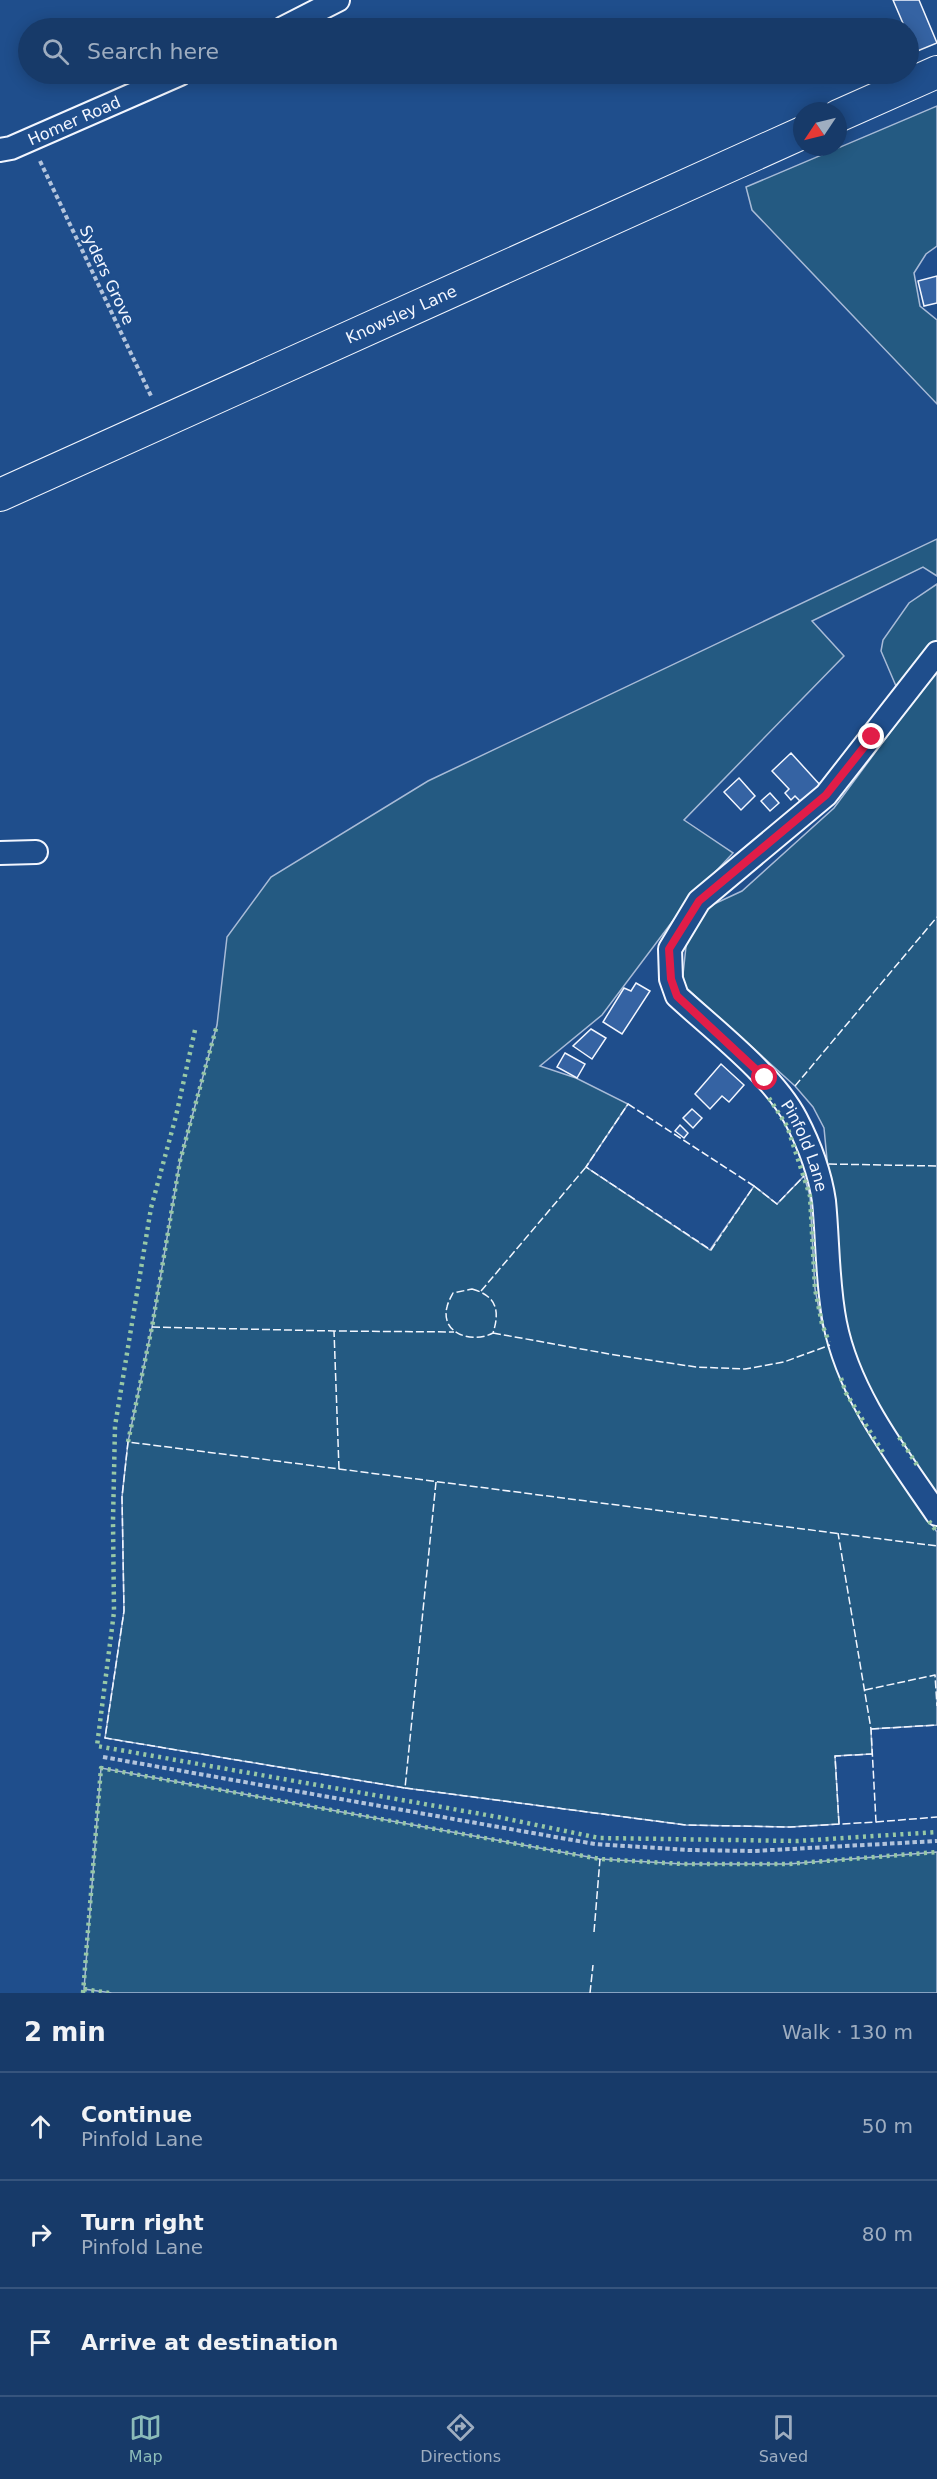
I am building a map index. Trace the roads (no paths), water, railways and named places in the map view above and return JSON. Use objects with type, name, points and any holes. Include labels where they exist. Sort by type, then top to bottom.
[{"type":"main road","points":[[919,80],[937,72]]},
{"type":"main road","points":[[847,112],[910,84]]},
{"type":"main road","name":"Knowsley Lane","points":[[0,495],[793,137]]},
{"type":"street","points":[[303,18],[338,0]]},
{"type":"street","name":"Homer Road","points":[[0,150],[11,148],[157,84]]},
{"type":"street","name":"Pinfold Lane","points":[[937,653],[826,795],[699,901],[669,949],[671,979],[677,996],[765,1078],[783,1097],[797,1120],[816,1169],[824,1199],[835,1324],[846,1361],[867,1405],[937,1514]]},
{"type":"street","points":[[0,853],[36,852]]}]
